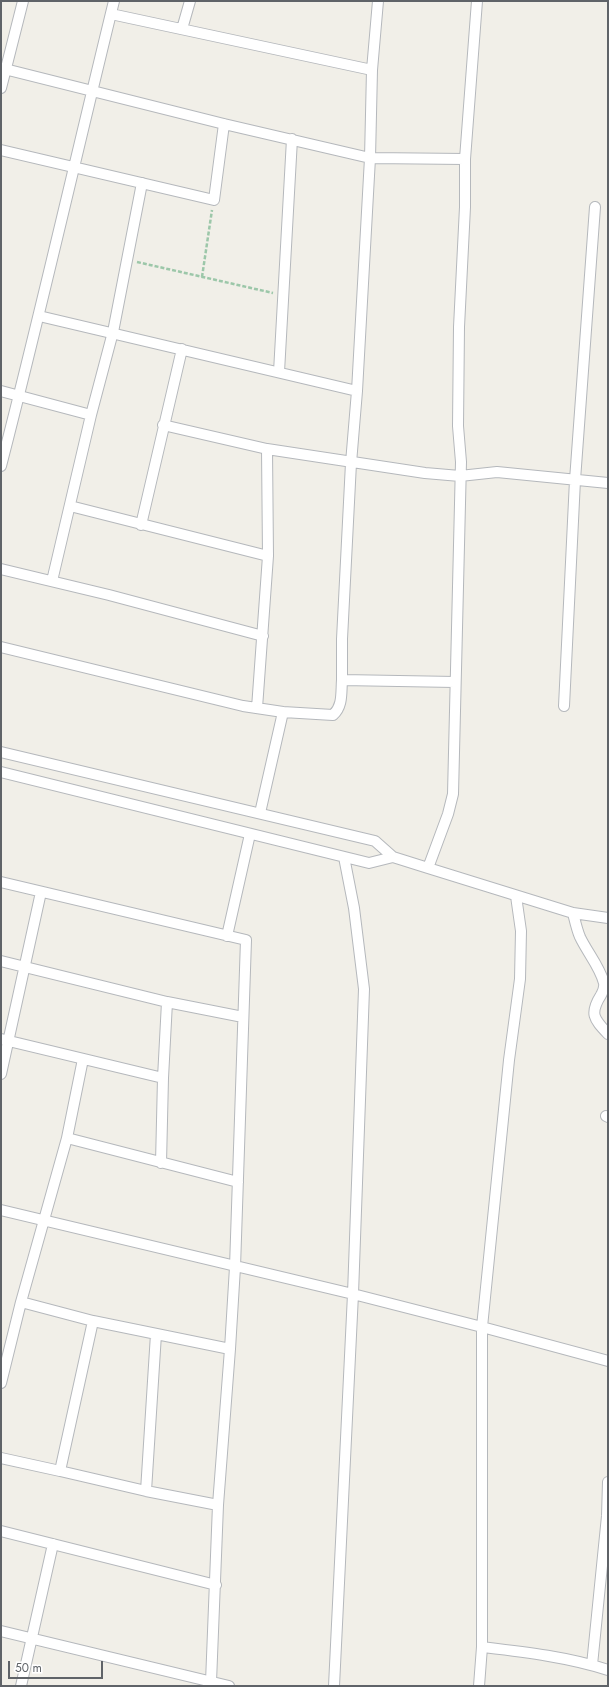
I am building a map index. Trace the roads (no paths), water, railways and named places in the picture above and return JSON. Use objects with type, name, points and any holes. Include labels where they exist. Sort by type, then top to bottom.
[{"type":"street","points":[[1,88],[3,68],[23,1]]},
{"type":"street","points":[[1,466],[39,316],[73,167],[114,1]]},
{"type":"street","points":[[182,29],[190,1]]},
{"type":"street","points":[[1,647],[92,670],[257,708],[283,712],[333,715],[338,711],[342,680],[351,463],[357,391],[370,158],[372,70],[378,1]]},
{"type":"street","points":[[428,868],[448,814],[453,794],[461,462],[458,426],[459,327],[465,207],[465,159],[476,1]]},
{"type":"street","points":[[111,14],[372,70]]},
{"type":"street","points":[[3,68],[224,124],[370,158],[465,159]]},
{"type":"street","points":[[1,150],[214,200],[224,124]]},
{"type":"street","points":[[279,372],[282,295],[292,139]]},
{"type":"street","points":[[52,581],[91,415],[113,332],[142,183]]},
{"type":"street","points":[[564,706],[575,480],[595,207]]},
{"type":"street","points":[[39,316],[113,332],[357,391]]},
{"type":"street","points":[[141,525],[163,425],[182,349]]},
{"type":"street","points":[[1,391],[91,415]]},
{"type":"street","points":[[163,425],[267,448],[351,463],[425,473],[460,476],[497,472],[608,483]]},
{"type":"street","points":[[257,708],[268,556],[267,448]]},
{"type":"street","points":[[70,506],[268,556]]},
{"type":"street","points":[[1,569],[109,595],[263,636]]},
{"type":"street","points":[[342,680],[455,682]]},
{"type":"street","points":[[260,813],[283,712]]},
{"type":"street","points":[[1,752],[375,841],[393,857],[573,913],[608,918]]},
{"type":"street","points":[[1,772],[369,863],[393,857]]},
{"type":"street","points":[[227,936],[250,834]]},
{"type":"street","points":[[334,1686],[353,1294],[364,990],[354,908],[344,857]]},
{"type":"street","points":[[1,882],[246,940],[235,1267],[218,1506],[211,1682]]},
{"type":"street","points":[[1,1074],[5,1040],[24,967],[41,892]]},
{"type":"street","points":[[479,1686],[482,1647],[482,1327],[520,979],[522,931],[516,896]]},
{"type":"street","points":[[573,913],[580,936],[601,975],[604,984],[604,989],[595,1004],[593,1014],[597,1022],[608,1034]]},
{"type":"street","points":[[1,961],[167,1002],[244,1017]]},
{"type":"street","points":[[161,1163],[167,1002]]},
{"type":"street","points":[[5,1040],[163,1078]]},
{"type":"street","points":[[1,1383],[21,1302],[67,1138],[83,1059]]},
{"type":"street","points":[[67,1138],[238,1182]]},
{"type":"street","points":[[1,1210],[353,1294],[608,1361]]},
{"type":"street","points":[[21,1302],[93,1321],[230,1349]]},
{"type":"street","points":[[60,1471],[93,1321]]},
{"type":"street","points":[[146,1491],[156,1334]]},
{"type":"street","points":[[1,1458],[218,1506]]},
{"type":"street","points":[[592,1665],[607,1516],[608,1482]]},
{"type":"street","points":[[1,1531],[216,1585]]},
{"type":"street","points":[[21,1686],[53,1544]]},
{"type":"street","points":[[1,1631],[229,1686]]},
{"type":"street","points":[[482,1647],[536,1654],[592,1665],[608,1670]]}]
